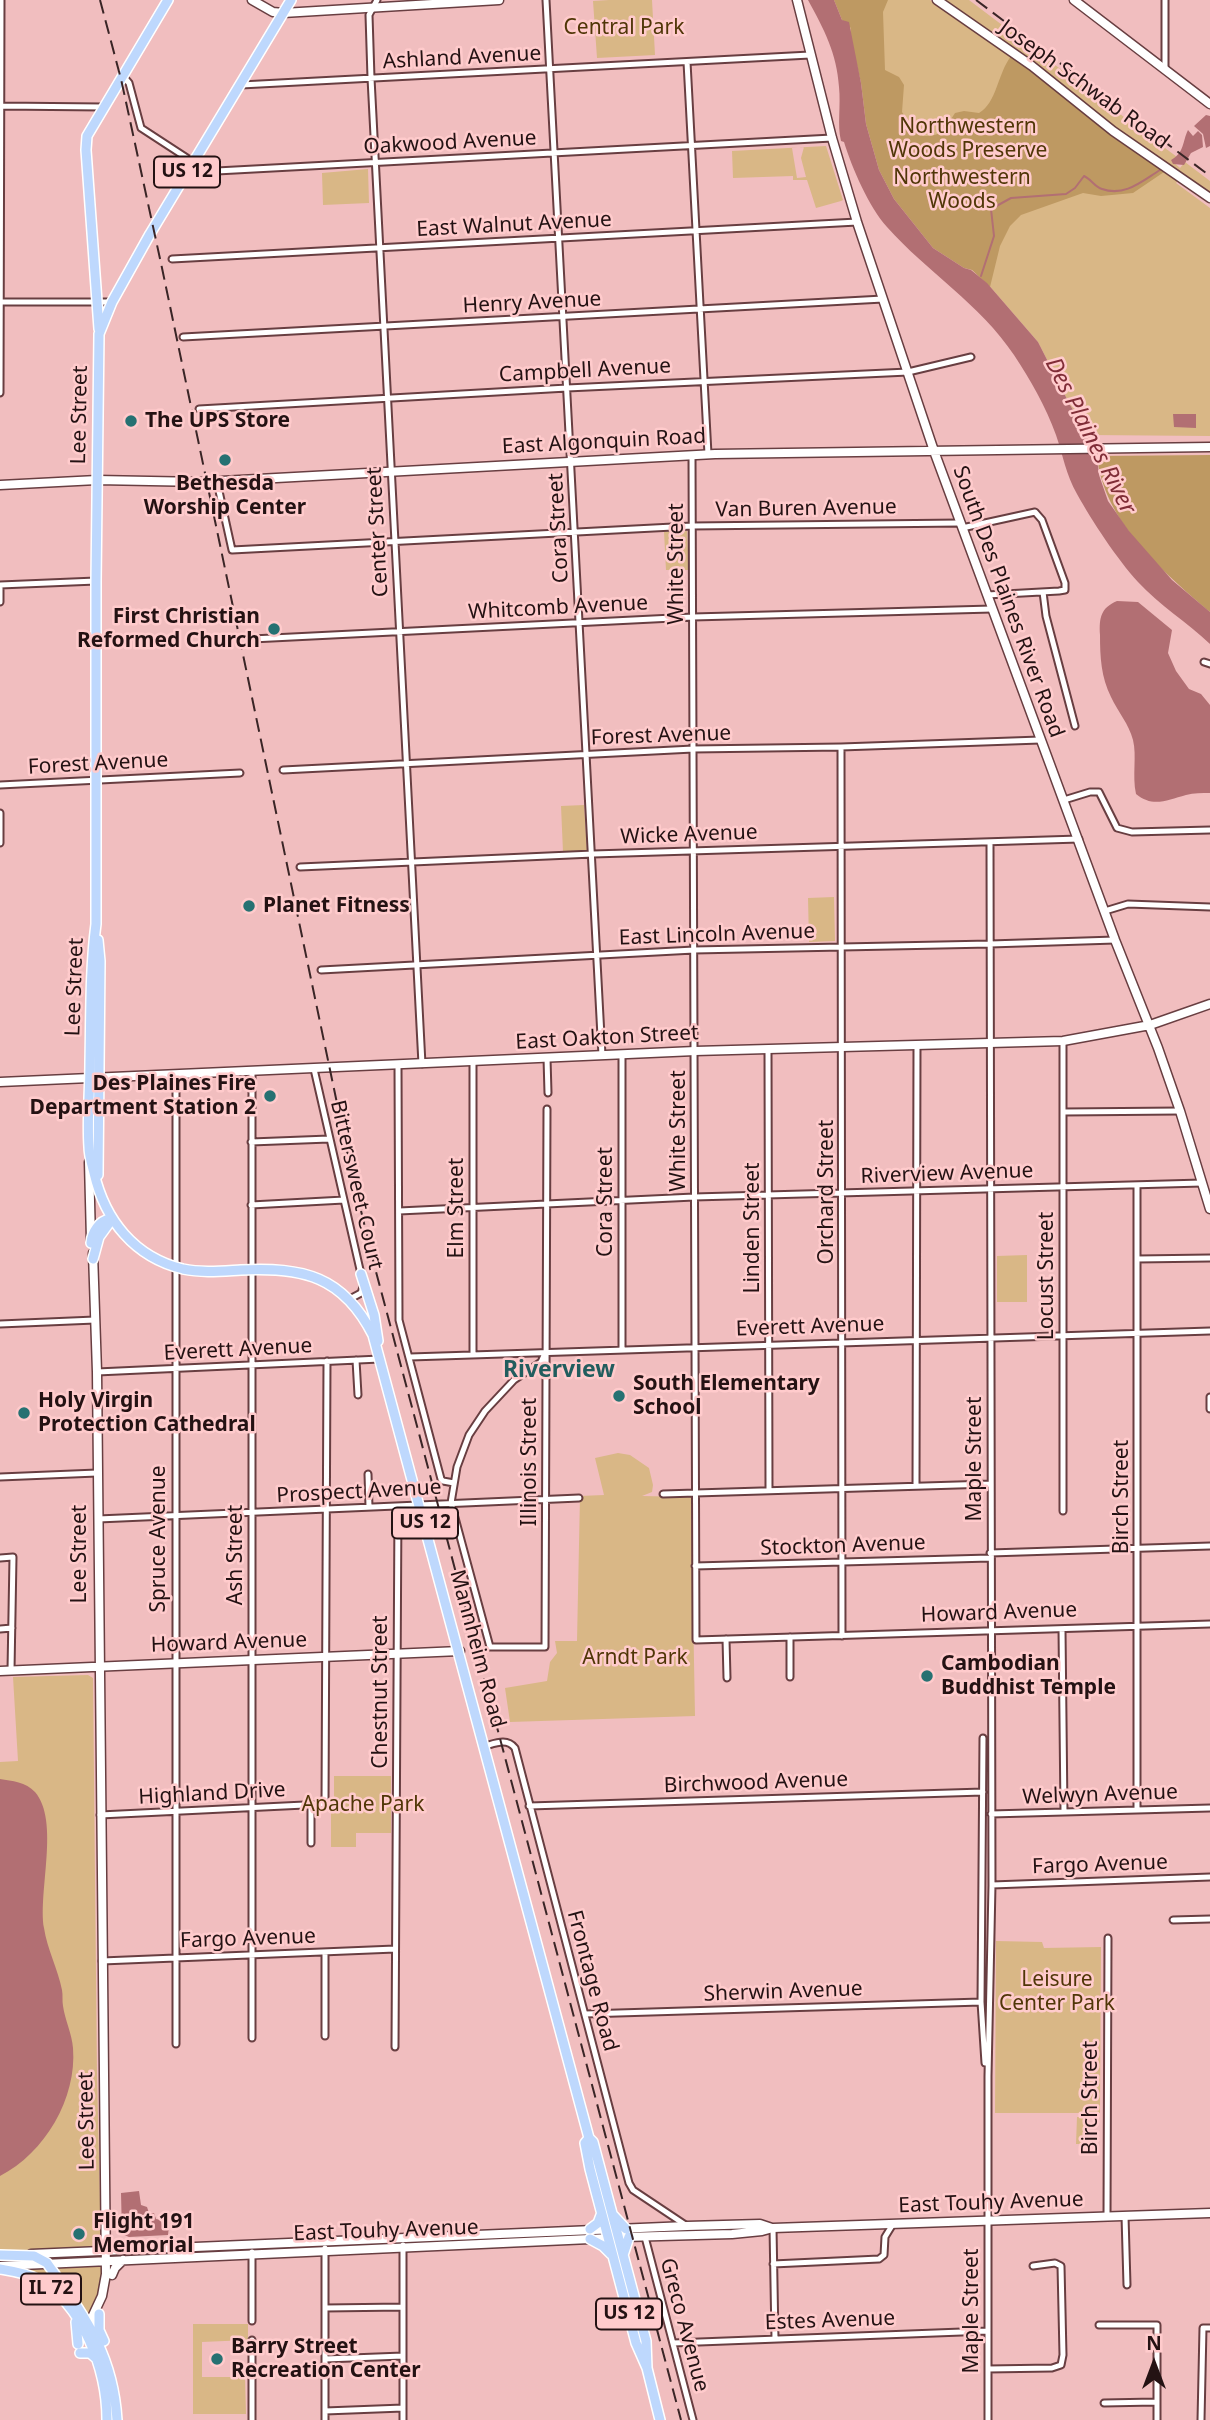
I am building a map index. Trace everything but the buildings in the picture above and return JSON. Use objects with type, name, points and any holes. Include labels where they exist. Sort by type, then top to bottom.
[{"type":"main road","name":"US 12","points":[[99,334],[86,150],[89,131],[168,0]]},
{"type":"main road","points":[[252,0],[273,12],[283,13],[374,4],[499,0]]},
{"type":"main road","name":"Lee Street","points":[[88,2331],[106,2280],[109,2203],[106,2185],[100,1815],[97,1372],[89,1149],[100,961],[96,924],[99,334],[112,302],[291,0]]},
{"type":"main road","name":"South Des Plaines River Road","points":[[797,0],[832,138],[934,451],[1115,940],[1150,1025],[1210,1209]]},
{"type":"main road","name":"Joseph Schwab Road","points":[[937,0],[1032,66],[1121,137],[1210,198]]},
{"type":"main road","points":[[1074,0],[1209,101]]},
{"type":"main road","name":"East Algonquin Road","points":[[0,485],[97,480],[217,482],[708,454],[1210,447]]},
{"type":"main road","name":"East Oakton Street","points":[[0,1082],[695,1051],[1063,1041],[1150,1025],[1210,1004]]},
{"type":"main road","name":"Lee Street","points":[[95,1078],[98,1190]]},
{"type":"main road","name":"US 12","points":[[89,1149],[98,1190]]},
{"type":"main road","name":"Mannheim Road","points":[[98,1190],[122,1233],[154,1259],[208,1272],[252,1269],[301,1272],[332,1286],[367,1323],[380,1354],[589,2138],[593,2142],[613,2215],[623,2233],[619,2258]]},
{"type":"main road","points":[[91,1243],[93,1233],[101,1223],[112,1219]]},
{"type":"main road","points":[[93,1259],[99,1237],[112,1219]]},
{"type":"main road","points":[[361,1274],[374,1315],[380,1354]]},
{"type":"main road","name":"Howard Avenue","points":[[0,1671],[460,1651]]},
{"type":"main road","name":"Mannheim Road","points":[[589,2138],[585,2143],[590,2169],[607,2234],[619,2258],[636,2343],[648,2368],[660,2420]]},
{"type":"main road","points":[[602,2213],[590,2234],[619,2258]]},
{"type":"main road","name":"East Touhy Avenue","points":[[623,2233],[645,2237],[732,2234],[773,2228],[1210,2213]]},
{"type":"main road","name":"East Touhy Avenue","points":[[0,2268],[108,2256],[607,2234],[687,2226],[760,2224],[773,2228]]},
{"type":"main road","name":"East Touhy Avenue","points":[[0,2255],[108,2256],[123,2259],[252,2249]]},
{"type":"main road","name":"IL 72","points":[[24,2254],[47,2263],[108,2363],[120,2418]]},
{"type":"main road","name":"Lee Street","points":[[88,2331],[108,2293],[111,2276],[108,2256]]},
{"type":"main road","points":[[111,2276],[123,2259]]},
{"type":"main road","name":"IL 72","points":[[0,2268],[40,2281],[58,2295],[88,2331],[103,2383],[107,2420]]},
{"type":"main road","points":[[99,2314],[99,2330],[109,2356],[108,2363]]},
{"type":"main road","points":[[74,2317],[79,2348],[98,2360]]},
{"type":"street","points":[[0,393],[1,0]]},
{"type":"street","name":"Cora Street","points":[[546,0],[602,1055]]},
{"type":"street","points":[[1165,0],[1165,69]]},
{"type":"street","name":"Center Street","points":[[374,4],[369,15],[371,78],[422,1064]]},
{"type":"street","name":"Ashland Avenue","points":[[241,85],[810,55]]},
{"type":"street","points":[[687,62],[708,454]]},
{"type":"street","name":"Oakwood Avenue","points":[[123,76],[129,83],[141,128],[187,158],[198,172],[832,138]]},
{"type":"street","points":[[0,106],[103,107]]},
{"type":"street","name":"East Walnut Avenue","points":[[172,259],[858,222]]},
{"type":"street","name":"Henry Avenue","points":[[183,337],[883,299]]},
{"type":"street","points":[[0,302],[112,302]]},
{"type":"street","name":"Campbell Avenue","points":[[199,409],[704,380],[908,372],[971,357]]},
{"type":"street","name":"White Street","points":[[692,455],[695,1640]]},
{"type":"street","name":"Van Buren Avenue","points":[[217,482],[232,550],[692,526],[961,525],[1035,512],[1042,520],[1065,583],[1062,591],[1043,592]]},
{"type":"street","points":[[0,602],[0,585],[96,580]]},
{"type":"street","points":[[987,595],[1043,592],[1046,616],[1075,726]]},
{"type":"street","name":"Whitcomb Avenue","points":[[252,639],[693,617],[992,609]]},
{"type":"street","name":"Forest Avenue","points":[[283,770],[693,749],[1040,740]]},
{"type":"street","name":"Orchard Street","points":[[841,747],[842,1636]]},
{"type":"street","name":"Forest Avenue","points":[[0,785],[240,774]]},
{"type":"street","points":[[1064,800],[1090,792],[1100,792],[1117,828],[1132,832],[1210,830]]},
{"type":"street","points":[[0,813],[0,842]]},
{"type":"street","name":"Wicke Avenue","points":[[300,867],[593,854],[1079,839]]},
{"type":"street","name":"Maple Street","points":[[988,2420],[988,2076],[992,1885],[989,843]]},
{"type":"street","points":[[1105,911],[1128,904],[1210,907]]},
{"type":"street","name":"East Lincoln Avenue","points":[[321,970],[694,950],[1115,940]]},
{"type":"street","name":"Locust Street","points":[[1063,1041],[1063,1511]]},
{"type":"street","points":[[916,1486],[917,1045]]},
{"type":"street","name":"Linden Street","points":[[768,1049],[769,1490]]},
{"type":"street","name":"Cora Street","points":[[622,1054],[622,1349]]},
{"type":"street","points":[[547,1058],[548,1093]]},
{"type":"street","name":"Elm Street","points":[[472,1062],[472,1354]]},
{"type":"street","points":[[398,1065],[399,1320],[441,1479],[454,1483]]},
{"type":"street","name":"Bittersweet Court","points":[[314,1069],[361,1274],[363,1290],[348,1300]]},
{"type":"street","name":"Ash Street","points":[[252,1072],[252,2039]]},
{"type":"street","name":"Spruce Avenue","points":[[176,1075],[176,2044]]},
{"type":"street","name":"Illinois Street","points":[[451,1503],[490,1647],[545,1647],[547,1109]]},
{"type":"street","points":[[1064,1112],[1180,1111]]},
{"type":"street","points":[[251,1142],[329,1139]]},
{"type":"street","name":"Riverview Avenue","points":[[399,1212],[694,1197],[1202,1183]]},
{"type":"street","name":"Birch Street","points":[[1137,1185],[1137,1810]]},
{"type":"street","points":[[251,1205],[344,1200]]},
{"type":"street","points":[[1137,1259],[1210,1258]]},
{"type":"street","points":[[0,1324],[95,1320]]},
{"type":"street","name":"Everett Avenue","points":[[410,1356],[1210,1331]]},
{"type":"street","points":[[451,1503],[463,1450],[476,1422],[498,1394],[541,1363],[546,1352]]},
{"type":"street","name":"Everett Avenue","points":[[97,1372],[356,1360],[380,1354]]},
{"type":"street","points":[[356,1360],[359,1395]]},
{"type":"street","points":[[326,1657],[327,1361]]},
{"type":"street","points":[[1210,1397],[1210,1409]]},
{"type":"street","points":[[0,1477],[97,1474]]},
{"type":"street","points":[[368,1474],[369,1507]]},
{"type":"street","points":[[663,1494],[990,1484]]},
{"type":"street","name":"Prospect Avenue","points":[[97,1519],[579,1497]]},
{"type":"street","name":"Chestnut Street","points":[[395,2047],[398,1506]]},
{"type":"street","name":"Stockton Avenue","points":[[695,1566],[1210,1546]]},
{"type":"street","points":[[0,1558],[13,1557],[11,1671]]},
{"type":"street","name":"Howard Avenue","points":[[695,1640],[1210,1624]]},
{"type":"street","points":[[0,1629],[12,1628]]},
{"type":"street","points":[[1062,1629],[1064,1812]]},
{"type":"street","points":[[790,1637],[790,1676]]},
{"type":"street","points":[[726,1639],[727,1678]]},
{"type":"street","name":"Highland Drive","points":[[100,1815],[325,1804],[326,1657]]},
{"type":"street","name":"Maple Street","points":[[983,1738],[981,2003],[988,2076]]},
{"type":"street","name":"Frontage Road","points":[[485,1746],[506,1742],[515,1748],[629,2183],[633,2190],[687,2226]]},
{"type":"street","name":"Birchwood Avenue","points":[[529,1806],[983,1792]]},
{"type":"street","points":[[311,1805],[311,1843]]},
{"type":"street","name":"Welwyn Avenue","points":[[991,1814],[1210,1808]]},
{"type":"street","name":"Fargo Avenue","points":[[992,1885],[1210,1877]]},
{"type":"street","points":[[1173,1920],[1210,1919]]},
{"type":"street","name":"Birch Street","points":[[1107,2216],[1108,1938]]},
{"type":"street","name":"Fargo Avenue","points":[[103,1961],[395,1949]]},
{"type":"street","points":[[324,2036],[325,1952]]},
{"type":"street","name":"Sherwin Avenue","points":[[584,2014],[981,2003]]},
{"type":"street","points":[[1125,2216],[1127,2285]]},
{"type":"street","points":[[774,2264],[879,2259],[884,2255],[885,2237],[892,2224]]},
{"type":"street","points":[[875,2225],[885,2237]]},
{"type":"street","points":[[773,2228],[775,2339]]},
{"type":"street","name":"Greco Avenue","points":[[645,2237],[693,2420]]},
{"type":"street","points":[[403,2243],[403,2420]]},
{"type":"street","points":[[325,2246],[325,2420]]},
{"type":"street","points":[[252,2249],[252,2321]]},
{"type":"street","points":[[988,2369],[1052,2368],[1061,2365],[1061,2266],[1055,2263],[1033,2266]]},
{"type":"street","points":[[325,2308],[403,2307]]},
{"type":"street","points":[[1099,2325],[1157,2325],[1157,2420]]},
{"type":"street","points":[[1201,2420],[1203,2328],[1210,2328]]},
{"type":"street","name":"Estes Avenue","points":[[673,2343],[988,2330]]},
{"type":"street","points":[[252,2340],[252,2420]]},
{"type":"street","points":[[325,2358],[403,2356]]},
{"type":"street","points":[[1104,2403],[1155,2402]]},
{"type":"street","points":[[325,2411],[403,2408]]},
{"type":"green space","name":"Central Park","points":[[652,0],[655,55],[597,58],[593,1]]},
{"type":"green space","name":"Northwestern Woods Preserve","points":[[834,0],[930,0],[1011,56],[1113,136],[1179,180],[1176,183],[1210,208],[1210,436],[1089,435],[1070,405],[1038,342],[987,283]]},
{"type":"green space","name":"Northwestern Woods","points":[[834,0],[888,0],[883,12],[885,70],[899,77],[904,85],[902,112],[911,126],[923,136],[943,131],[955,113],[979,113],[985,108],[1011,56],[1113,136],[1164,172],[1133,193],[1101,196],[1083,193],[1021,215],[1010,226],[1000,246],[990,287],[972,270],[964,268],[933,248],[894,199],[879,170],[866,124],[851,28],[842,20]]},
{"type":"green space","points":[[944,0],[969,0],[1177,157],[1171,160],[1180,168],[1185,162],[1210,181],[1210,193],[1122,133],[1050,76]]},
{"type":"green space","points":[[826,146],[843,200],[816,208],[807,180],[793,180],[793,176],[733,178],[732,151],[798,147],[792,148],[797,178],[806,177],[801,158],[804,147]]},
{"type":"green space","points":[[368,169],[369,203],[323,205],[322,173]]},
{"type":"green space","points":[[1210,455],[1210,612],[1155,562],[1123,524],[1102,480],[1097,456]]},
{"type":"green space","points":[[687,531],[689,570],[666,570],[664,532]]},
{"type":"green space","points":[[584,805],[587,851],[563,852],[561,806]]},
{"type":"green space","points":[[834,897],[835,941],[809,942],[808,898]]},
{"type":"green space","points":[[1027,1255],[1027,1302],[997,1302],[997,1256]]},
{"type":"green space","name":"Arndt Park","points":[[618,1453],[630,1455],[649,1468],[652,1492],[642,1496],[691,1497],[695,1716],[510,1722],[505,1688],[547,1681],[550,1662],[557,1653],[555,1641],[577,1641],[580,1496],[604,1495],[595,1458]]},
{"type":"green space","points":[[88,1675],[93,1678],[101,2241],[97,2246],[88,2249],[0,2252],[0,1762],[18,1761],[13,1677]]},
{"type":"green space","name":"Apache Park","points":[[334,1776],[391,1776],[391,1833],[356,1833],[356,1847],[331,1847]]},
{"type":"green space","name":"Leisure Center Park","points":[[996,1941],[1042,1942],[1044,1948],[1101,1947],[1100,2113],[995,2113]]},
{"type":"green space","points":[[1077,2117],[1089,2117],[1089,2144],[1076,2144]]},
{"type":"green space","points":[[103,2263],[100,2295],[88,2317],[54,2265]]},
{"type":"green space","points":[[44,2265],[84,2322],[65,2298],[13,2268]]},
{"type":"green space","points":[[193,2324],[248,2324],[248,2340],[202,2342],[202,2377],[245,2377],[246,2414],[193,2414]]},
{"type":"shaded area","points":[[808,0],[834,0],[842,20],[849,22],[866,124],[879,170],[894,199],[933,248],[971,270],[987,283],[1038,342],[1070,405],[1089,435],[1108,501],[1129,531],[1172,580],[1210,612],[1210,644],[1146,590],[1105,540],[1073,487],[1043,404],[1020,364],[1000,337],[887,227],[874,209],[856,175],[844,142],[841,141],[836,64]]},
{"type":"shaded area","points":[[1206,115],[1210,116],[1210,146],[1206,148],[1203,134],[1194,126]]},
{"type":"shaded area","points":[[1188,130],[1193,136],[1198,131],[1202,135],[1203,147],[1191,153],[1184,165],[1173,164],[1171,160],[1181,150]]},
{"type":"shaded area","points":[[1173,414],[1196,414],[1196,428],[1174,427]]},
{"type":"shaded area","points":[[1117,601],[1138,602],[1172,630],[1168,653],[1176,671],[1189,689],[1201,694],[1210,705],[1210,793],[1154,802],[1136,794],[1133,740],[1108,689],[1101,659],[1101,618],[1104,610]]},
{"type":"shaded area","points":[[0,1779],[19,1782],[35,1792],[46,1820],[44,1928],[60,1982],[73,2048],[73,2067],[64,2104],[44,2139],[16,2166],[0,2176]]},
{"type":"shaded area","points":[[139,2191],[141,2205],[147,2207],[149,2213],[154,2213],[162,2225],[169,2226],[168,2235],[129,2237],[122,2234],[121,2193]]},
{"type":"waterway","points":[[981,276],[994,236],[991,209],[1011,198],[1066,194],[1075,188],[1084,176],[1100,188],[1118,191],[1133,187],[1160,170]]},
{"type":"railway","points":[[100,0],[121,79],[162,268],[351,1170],[681,2420]]},
{"type":"railway","points":[[976,0],[1210,176]]},
{"type":"place","name":"The UPS Store","points":[[131,421]]},
{"type":"place","name":"Bethesda Worship Center","points":[[225,460]]},
{"type":"place","name":"First Christian Reformed Church","points":[[274,629]]},
{"type":"place","name":"Planet Fitness","points":[[249,906]]},
{"type":"place","name":"Des Plaines Fire Department Station 2","points":[[270,1096]]},
{"type":"place","name":"South Elementary School","points":[[619,1396]]},
{"type":"place","name":"Holy Virgin Protection Cathedral","points":[[24,1413]]},
{"type":"place","name":"Cambodian Buddhist Temple","points":[[927,1676]]},
{"type":"place","name":"Flight 191 Memorial","points":[[79,2234]]},
{"type":"place","name":"Barry Street Recreation Center","points":[[217,2359]]},
{"type":"district","name":"Riverview","points":[[559,1370]]},
{"type":"water label","name":"Des Plaines River","points":[[1090,436]]}]
